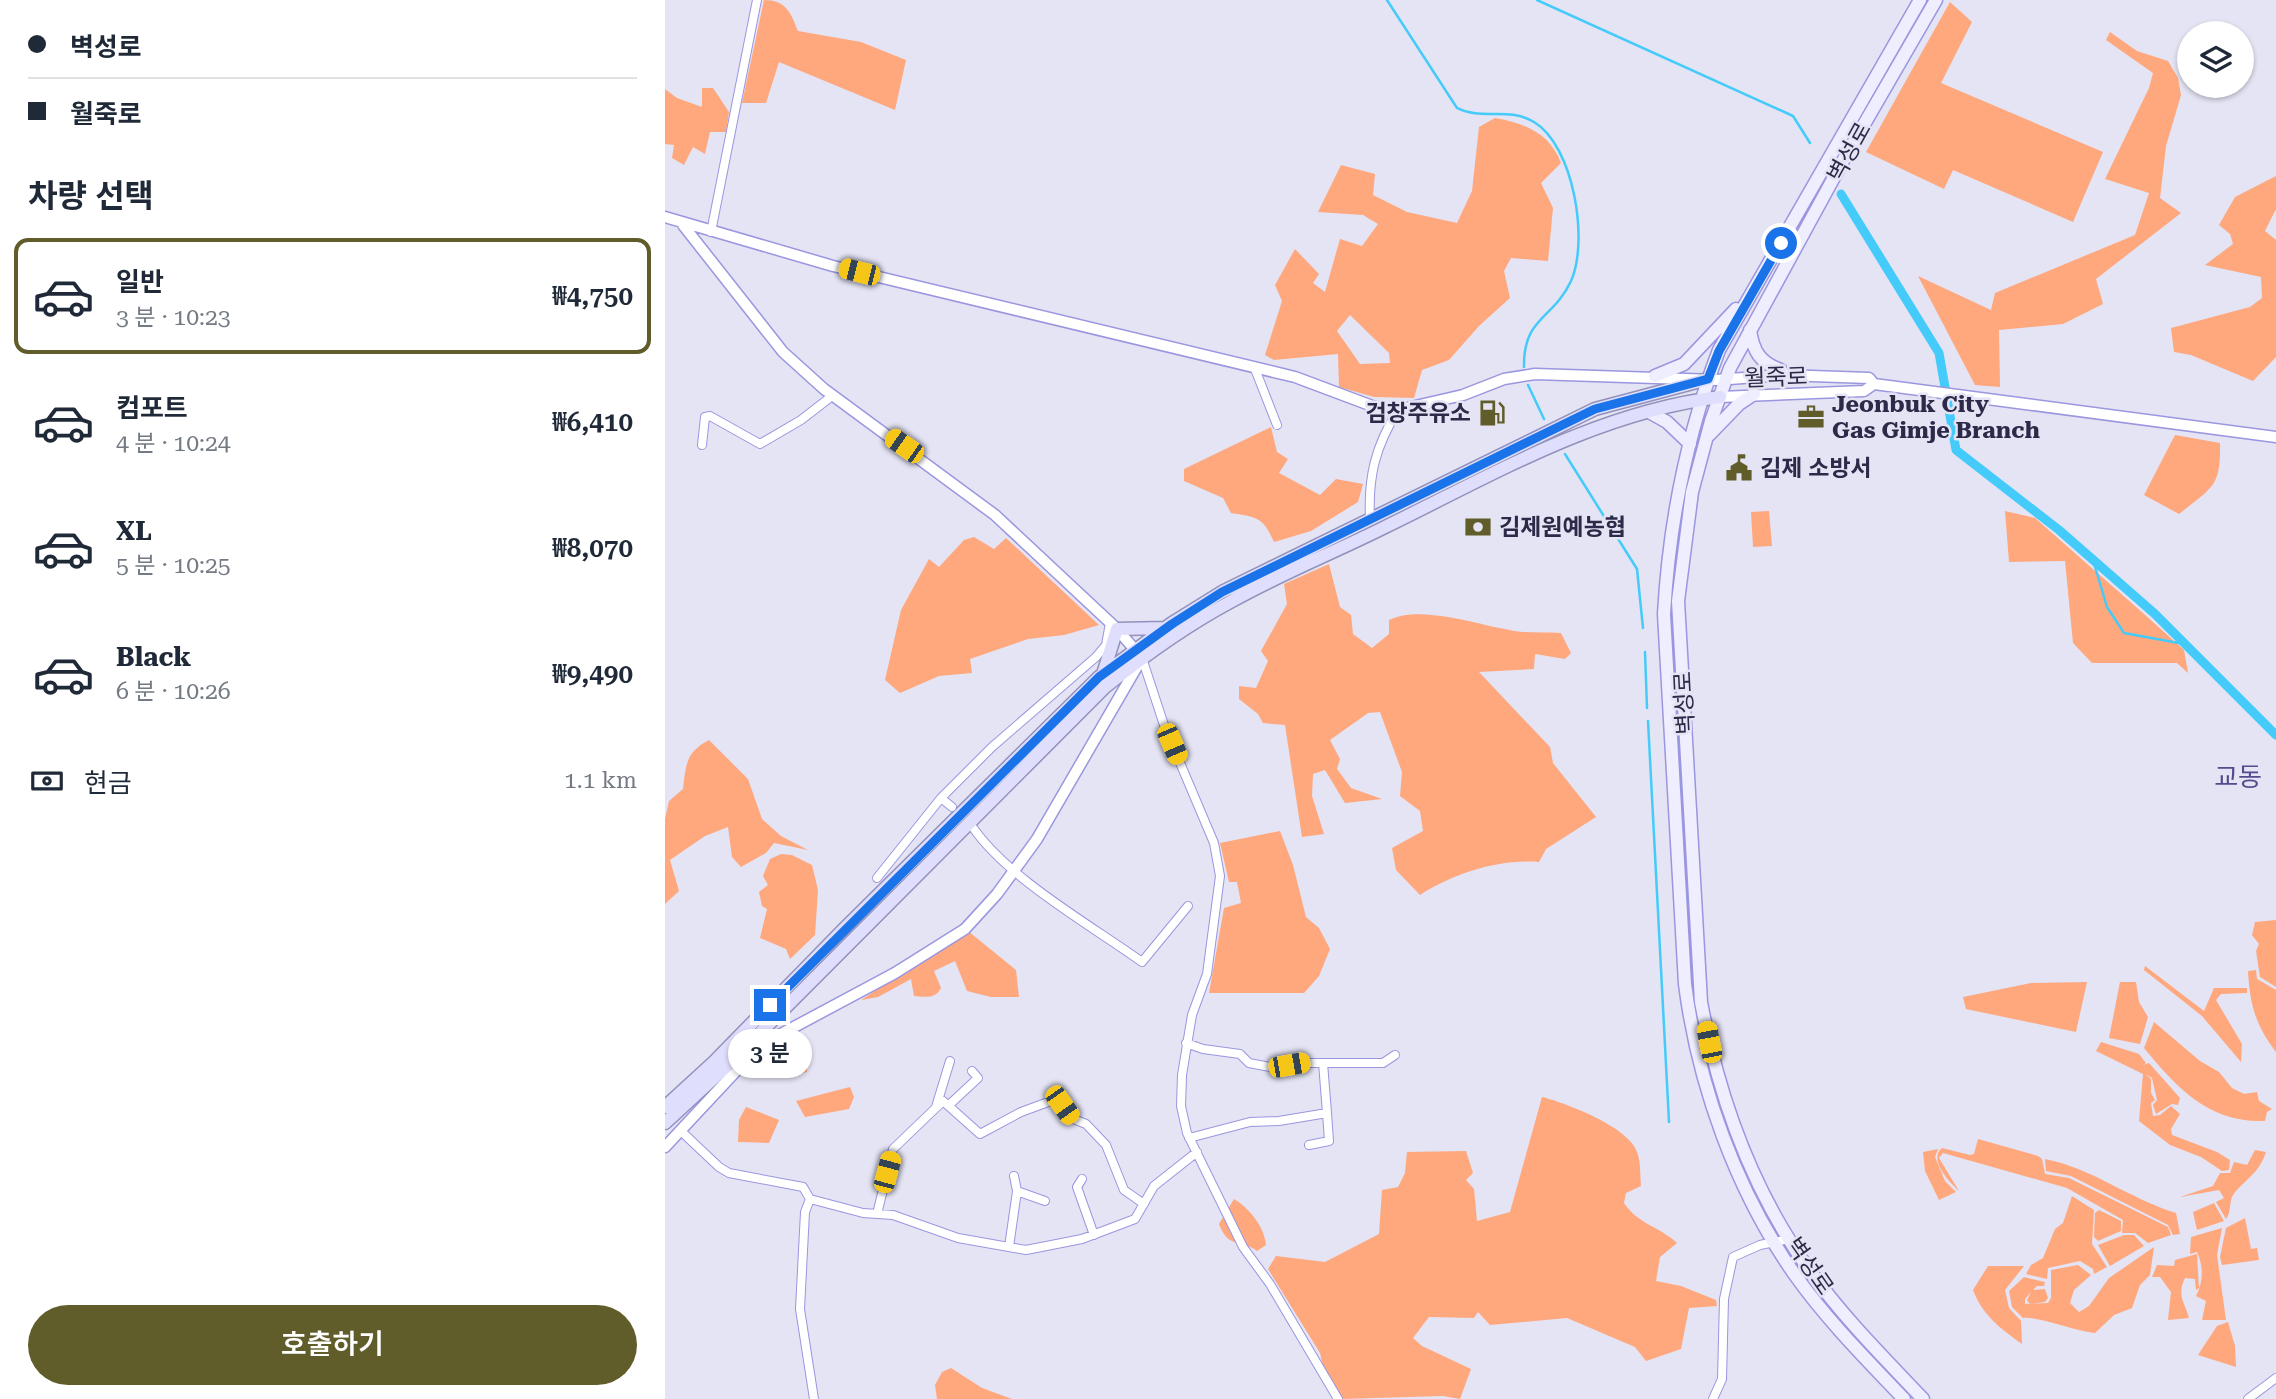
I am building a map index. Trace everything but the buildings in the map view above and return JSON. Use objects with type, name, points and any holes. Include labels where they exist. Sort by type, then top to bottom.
[{"type":"main road","name":"벽성로","points":[[1904,1399],[1843,1335],[1795,1275],[1774,1242],[1735,1164],[1707,1089],[1690,1025],[1685,984],[1664,614],[1667,569],[1690,444],[1700,399],[1719,351],[1920,0]]},
{"type":"main road","name":"벽성로","points":[[1923,1399],[1863,1336],[1814,1276],[1789,1239],[1735,1131],[1712,1062],[1701,1002],[1678,601],[1692,492],[1726,379],[1750,330],[1936,0]]},
{"type":"main road","points":[[1655,376],[1683,364],[1749,296]]},
{"type":"main road","points":[[1750,330],[1756,354],[1763,362],[1781,370],[1783,375]]},
{"type":"main road","name":"월죽로","points":[[665,1123],[730,1063],[1095,696],[1167,628],[1222,592],[1595,409],[1708,379]]},
{"type":"main road","points":[[1707,438],[1724,418],[1754,394]]},
{"type":"main road","name":"월죽로","points":[[665,1107],[714,1062],[845,928],[1103,674],[1233,600],[1512,462],[1593,427],[1700,399],[1720,397]]},
{"type":"main road","points":[[1649,412],[1667,422],[1690,444]]},
{"type":"main road","points":[[1103,674],[1114,626],[1167,628]]},
{"type":"main road","points":[[730,1063],[766,1046]]},
{"type":"street","points":[[711,232],[757,0]]},
{"type":"street","points":[[665,217],[683,225],[833,266],[1314,382],[1375,407],[1398,410],[1450,398],[1517,376],[1655,376],[1708,379]]},
{"type":"street","points":[[683,225],[783,352],[832,396],[995,515],[1114,626],[1139,654],[1164,725],[1214,843],[1220,876],[1207,974],[1192,1014],[1186,1043],[1181,1106],[1189,1138],[1243,1247],[1270,1284],[1338,1399]]},
{"type":"street","points":[[1255,369],[1277,425]]},
{"type":"street","name":"월죽로","points":[[1708,379],[1840,375],[1869,378],[1874,384]]},
{"type":"street","name":"월죽로","points":[[1720,397],[1864,391],[1874,384],[2275,439]]},
{"type":"street","points":[[702,445],[705,417],[710,416],[760,444],[801,420],[832,396]]},
{"type":"street","points":[[1370,519],[1368,485],[1372,468],[1387,429],[1398,410]]},
{"type":"street","points":[[877,878],[941,798],[992,747],[1096,657],[1106,645],[1114,626]]},
{"type":"street","points":[[665,1147],[682,1132],[737,1070],[781,1034],[895,973],[965,929],[1015,870],[1037,839],[1139,654]]},
{"type":"street","points":[[941,798],[952,807]]},
{"type":"street","points":[[974,829],[984,843],[1015,870],[1142,962],[1188,906]]},
{"type":"street","points":[[1186,1043],[1203,1049],[1240,1054],[1249,1063],[1275,1068],[1323,1063],[1383,1063],[1395,1055]]},
{"type":"street","points":[[935,1110],[950,1061]]},
{"type":"street","points":[[1309,1145],[1329,1141],[1323,1063]]},
{"type":"street","points":[[949,1105],[978,1079],[972,1071]]},
{"type":"street","points":[[877,1214],[893,1149],[943,1101],[980,1134],[1021,1112],[1051,1101],[1062,1105],[1071,1118],[1086,1124],[1106,1145],[1124,1190],[1144,1204]]},
{"type":"street","points":[[1189,1138],[1250,1122],[1279,1121],[1327,1113]]},
{"type":"street","points":[[682,1132],[729,1173],[803,1186],[810,1199],[918,1221],[958,1238],[1025,1250],[1094,1235],[1135,1219],[1154,1186],[1197,1152]]},
{"type":"street","points":[[1009,1247],[1017,1191],[1014,1176]]},
{"type":"street","points":[[1082,1179],[1077,1187],[1094,1235]]},
{"type":"street","points":[[1017,1191],[1045,1201]]},
{"type":"street","points":[[810,1199],[805,1212],[800,1309],[814,1399]]},
{"type":"street","points":[[1713,1399],[1722,1379],[1724,1299],[1733,1257],[1789,1239]]},
{"type":"street","points":[[2249,1399],[2276,1378]]},
{"type":"shaded area","points":[[764,0],[783,5],[798,31],[861,42],[906,60],[895,110],[779,62],[766,103],[742,103]]},
{"type":"shaded area","points":[[1950,2],[1972,22],[1941,83],[2103,152],[2073,222],[1953,170],[1944,189],[1866,152]]},
{"type":"shaded area","points":[[2110,32],[2137,51],[2168,61],[2177,76],[2177,98],[2180,98],[2166,146],[2160,198],[2181,213],[2096,279],[2103,304],[2063,324],[1999,330],[2000,387],[1975,385],[1918,276],[1991,310],[1995,293],[2135,235],[2149,193],[2105,179],[2149,88],[2153,73],[2106,40]]},
{"type":"shaded area","points":[[702,88],[713,88],[729,112],[726,132],[710,132],[705,154],[693,147],[684,165],[672,158],[674,145],[665,144],[665,89],[677,98],[702,107]]},
{"type":"shaded area","points":[[1495,118],[1516,123],[1543,137],[1556,153],[1561,163],[1541,183],[1553,208],[1548,261],[1511,258],[1504,271],[1510,298],[1479,326],[1449,360],[1422,370],[1414,398],[1374,397],[1339,387],[1338,354],[1274,360],[1265,355],[1282,301],[1275,285],[1295,249],[1319,274],[1313,283],[1325,292],[1340,239],[1362,246],[1378,224],[1363,215],[1318,212],[1341,165],[1375,174],[1373,195],[1407,212],[1457,223],[1472,191],[1479,127]],"holes":[[[1350,315],[1389,353],[1390,363],[1360,364],[1337,331]]]},
{"type":"shaded area","points":[[2276,176],[2276,209],[2265,231],[2276,240],[2276,357],[2253,381],[2191,355],[2174,352],[2171,328],[2250,307],[2262,298],[2261,277],[2205,265],[2233,244],[2230,234],[2219,225],[2235,197]]},
{"type":"shaded area","points":[[1271,427],[1277,452],[1288,459],[1279,473],[1320,495],[1336,479],[1363,484],[1358,502],[1311,531],[1274,542],[1266,527],[1258,520],[1231,513],[1223,498],[1184,481],[1184,469]]},
{"type":"shaded area","points":[[2175,435],[2220,443],[2219,469],[2212,485],[2179,514],[2144,495]]},
{"type":"shaded area","points":[[1769,511],[1772,546],[1753,547],[1751,512]]},
{"type":"shaded area","points":[[2005,511],[2035,518],[2144,614],[2184,650],[2188,673],[2177,663],[2092,663],[2073,643],[2065,561],[2009,562]]},
{"type":"shaded area","points":[[974,537],[994,549],[1006,538],[1099,625],[1064,635],[1028,639],[970,659],[972,673],[939,676],[900,693],[885,680],[901,610],[929,559],[939,567],[964,540]]},
{"type":"shaded area","points":[[1329,564],[1340,607],[1351,615],[1353,634],[1372,648],[1389,634],[1389,620],[1403,615],[1436,615],[1508,630],[1561,633],[1571,653],[1565,659],[1535,654],[1534,669],[1479,672],[1550,747],[1553,763],[1596,817],[1546,849],[1539,862],[1508,863],[1477,869],[1420,895],[1396,870],[1392,848],[1423,831],[1420,811],[1400,796],[1402,772],[1380,712],[1368,713],[1330,740],[1340,759],[1337,769],[1351,788],[1382,799],[1345,803],[1325,770],[1313,774],[1312,796],[1324,834],[1302,837],[1285,725],[1263,723],[1258,714],[1239,699],[1239,686],[1256,688],[1268,661],[1261,651],[1287,604],[1284,584]]},
{"type":"shaded area","points":[[709,740],[748,779],[762,819],[781,836],[808,850],[774,843],[766,853],[741,867],[732,857],[728,827],[705,836],[670,860],[679,891],[665,904],[665,819],[669,801],[683,789],[686,766],[691,754]]},
{"type":"shaded area","points":[[1280,831],[1293,865],[1306,917],[1319,928],[1330,949],[1319,976],[1304,993],[1209,993],[1224,908],[1241,903],[1237,882],[1229,882],[1220,843]]},
{"type":"shaded area","points":[[781,854],[792,855],[812,865],[818,890],[815,935],[790,959],[786,949],[760,938],[767,909],[762,906],[759,892],[768,885],[763,876],[770,859]]},
{"type":"shaded area","points":[[2276,920],[2276,987],[2260,977],[2256,951],[2259,944],[2252,935],[2255,922]]},
{"type":"shaded area","points":[[968,931],[1016,970],[1019,997],[991,997],[967,991],[955,961],[934,971],[941,988],[933,996],[914,996],[911,979],[878,997],[861,1000]]},
{"type":"shaded area","points":[[2145,966],[2204,1011],[2214,988],[2247,988],[2247,993],[2221,994],[2216,1000],[2242,1044],[2241,1062],[2202,1016],[2144,970]]},
{"type":"shaded area","points":[[2256,970],[2257,979],[2276,990],[2276,1052],[2258,1023],[2252,1004],[2248,971]]},
{"type":"shaded area","points":[[2087,982],[2076,1032],[1966,1009],[1963,997],[2031,983]]},
{"type":"shaded area","points":[[2120,982],[2136,982],[2139,1002],[2148,1017],[2140,1044],[2109,1038]]},
{"type":"shaded area","points":[[2154,1022],[2200,1061],[2219,1072],[2232,1088],[2244,1094],[2257,1092],[2259,1101],[2272,1109],[2267,1112],[2265,1121],[2227,1116],[2196,1100],[2182,1089],[2144,1048]]},
{"type":"shaded area","points":[[795,1040],[807,1056],[807,1072],[789,1076],[768,1060]]},
{"type":"shaded area","points":[[2101,1042],[2139,1054],[2146,1063],[2143,1065],[2149,1063],[2180,1098],[2178,1105],[2172,1104],[2156,1114],[2153,1105],[2157,1100],[2152,1078],[2145,1074],[2151,1079],[2151,1093],[2155,1100],[2151,1103],[2153,1116],[2160,1115],[2171,1106],[2180,1114],[2171,1129],[2172,1135],[2217,1152],[2230,1160],[2229,1170],[2222,1171],[2201,1157],[2170,1145],[2139,1121],[2143,1074],[2096,1051]]},
{"type":"shaded area","points":[[850,1087],[854,1097],[849,1109],[805,1117],[796,1101]]},
{"type":"shaded area","points":[[1542,1097],[1596,1117],[1632,1143],[1640,1165],[1641,1186],[1626,1193],[1624,1203],[1636,1216],[1677,1243],[1660,1257],[1656,1281],[1681,1286],[1716,1300],[1717,1306],[1689,1308],[1681,1349],[1646,1361],[1635,1347],[1567,1318],[1490,1325],[1478,1312],[1474,1318],[1429,1317],[1413,1338],[1422,1346],[1471,1369],[1460,1399],[1443,1396],[1341,1399],[1325,1376],[1320,1353],[1268,1269],[1276,1256],[1325,1262],[1379,1234],[1382,1190],[1398,1187],[1405,1173],[1407,1152],[1466,1151],[1473,1173],[1466,1180],[1474,1189],[1477,1221],[1510,1212]]},
{"type":"shaded area","points":[[746,1107],[779,1120],[769,1143],[738,1142],[739,1120]]},
{"type":"shaded area","points":[[1978,1139],[2038,1156],[2042,1159],[2045,1174],[2069,1178],[2168,1227],[2171,1235],[2148,1243],[2135,1233],[2122,1233],[2123,1220],[2067,1188],[1943,1153],[1939,1158],[1959,1191],[1941,1170],[1938,1153],[1942,1148],[1974,1154]]},
{"type":"shaded area","points":[[1938,1149],[1935,1157],[1945,1181],[1956,1192],[1939,1200],[1925,1171],[1923,1152]]},
{"type":"shaded area","points":[[2255,1150],[2266,1152],[2257,1169],[2233,1195],[2226,1219],[2216,1202],[2224,1198],[2219,1190],[2180,1197],[2213,1186],[2220,1173],[2230,1173],[2234,1162],[2247,1165]]},
{"type":"shaded area","points":[[2045,1159],[2079,1169],[2176,1213],[2180,1234],[2173,1235],[2168,1225],[2071,1176],[2046,1171]]},
{"type":"shaded area","points":[[2072,1196],[2094,1210],[2092,1244],[2107,1267],[2094,1274],[2093,1269],[2080,1261],[2048,1268],[2047,1279],[2026,1274],[2031,1265],[2043,1258],[2055,1229],[2063,1223]]},
{"type":"shaded area","points":[[1234,1199],[1251,1213],[1262,1231],[1266,1245],[1257,1251],[1231,1241],[1219,1224]]},
{"type":"shaded area","points":[[2214,1203],[2224,1221],[2197,1230],[2193,1212]]},
{"type":"shaded area","points":[[2099,1210],[2121,1221],[2121,1231],[2098,1241],[2094,1237],[2095,1213]]},
{"type":"shaded area","points":[[2245,1218],[2251,1249],[2257,1248],[2259,1260],[2222,1265],[2220,1257],[2226,1228]]},
{"type":"shaded area","points":[[2222,1228],[2217,1255],[2226,1320],[2202,1320],[2206,1301],[2196,1296],[2202,1269],[2197,1252],[2190,1254],[2191,1237]]},
{"type":"shaded area","points":[[2124,1235],[2134,1235],[2144,1246],[2110,1266],[2098,1245]]},
{"type":"shaded area","points":[[2154,1247],[2150,1275],[2140,1285],[2132,1308],[2114,1315],[2095,1333],[2023,1318],[2012,1307],[2009,1291],[2024,1277],[2045,1282],[2044,1286],[2037,1286],[2033,1290],[2045,1289],[2048,1298],[2045,1302],[2032,1304],[2048,1303],[2051,1298],[2051,1270],[2078,1265],[2091,1275],[2074,1290],[2070,1303],[2079,1312],[2089,1306],[2109,1278]]},
{"type":"shaded area","points":[[2197,1254],[2199,1288],[2196,1290],[2195,1279],[2185,1278],[2181,1290],[2189,1318],[2168,1320],[2171,1292],[2160,1277],[2152,1277],[2157,1265],[2174,1266],[2175,1260]]},
{"type":"shaded area","points":[[1988,1266],[2024,1266],[2005,1290],[2009,1308],[2021,1321],[2022,1344],[1987,1314],[1973,1290]]},
{"type":"shaded area","points":[[2228,1322],[2235,1346],[2236,1367],[2198,1355],[2217,1326]]},
{"type":"shaded area","points":[[951,1368],[982,1388],[1012,1399],[937,1399],[935,1385],[942,1372]]},
{"type":"waterway","points":[[1387,0],[1457,108],[1467,112],[1514,115],[1534,122],[1548,134],[1568,172],[1578,219],[1576,264],[1564,294],[1540,320],[1528,338],[1524,367]]},
{"type":"waterway","points":[[1537,0],[1793,116],[1810,143]]},
{"type":"waterway","points":[[1841,194],[1939,353],[1956,450],[2059,530],[2155,614],[2276,735]]},
{"type":"waterway","points":[[1528,385],[1544,419]]},
{"type":"waterway","points":[[1565,454],[1637,569],[1643,628]]},
{"type":"waterway","points":[[2093,560],[2107,607],[2124,633],[2184,644]]},
{"type":"waterway","points":[[1645,652],[1647,708]]},
{"type":"waterway","points":[[1648,721],[1669,1122]]},
{"type":"place","name":"검창주유소","points":[[1492,413]]},
{"type":"place","name":"Jeonbuk City Gas Gimje Branch","points":[[1811,417]]},
{"type":"place","name":"김제 소방서","points":[[1739,468]]},
{"type":"place","name":"김제원예농협","points":[[1478,527]]},
{"type":"district","name":"교동","points":[[2238,777]]},
{"type":"route","points":[[770,1005],[1099,677],[1172,624],[1222,592],[1595,409],[1708,379],[1719,351],[1781,243]]}]
